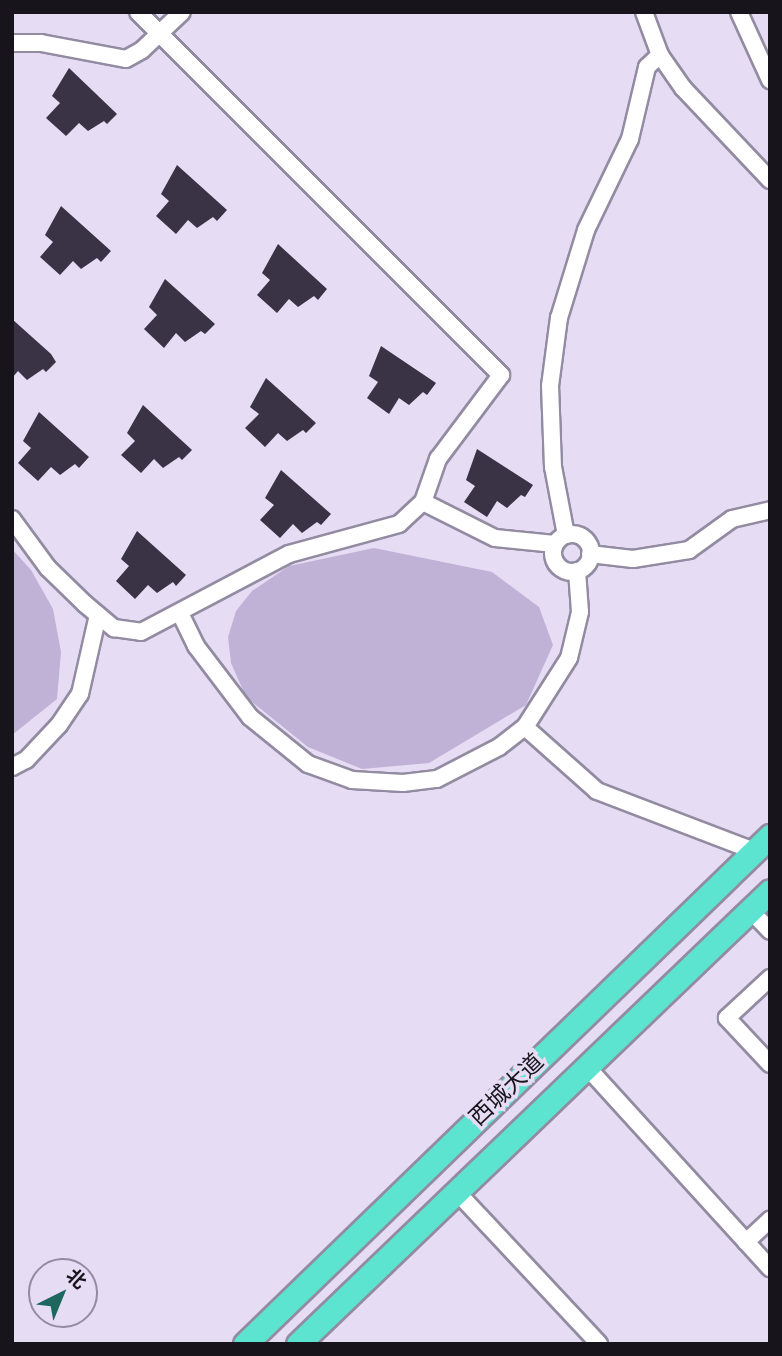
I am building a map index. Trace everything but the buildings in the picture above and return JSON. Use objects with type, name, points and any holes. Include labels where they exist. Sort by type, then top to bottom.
[{"type":"highway","name":"西城大道","points":[[245,1344],[762,844]]},
{"type":"highway","name":"西城大道","points":[[298,1344],[770,891]]},
{"type":"street","points":[[12,519],[48,568],[98,615],[114,628],[141,632],[289,554],[399,523],[423,502],[438,459],[501,375],[138,12]]},
{"type":"street","points":[[12,43],[41,43],[126,59],[182,12]]},
{"type":"street","points":[[644,12],[660,55],[683,88],[770,180]]},
{"type":"street","points":[[739,12],[770,80]]},
{"type":"street","points":[[577,570],[557,564],[561,539],[553,467],[550,386],[559,318],[586,230],[630,139],[647,67],[660,55]]},
{"type":"street","points":[[423,502],[495,538],[561,539],[580,536],[590,554]]},
{"type":"street","points":[[590,554],[633,559],[689,550],[732,519],[770,510]]},
{"type":"street","points":[[180,613],[196,646],[250,717],[308,764],[352,780],[402,783],[437,779],[525,727],[569,657],[580,612],[577,570],[590,554]]},
{"type":"street","points":[[12,767],[26,760],[50,734],[80,694],[98,615]]},
{"type":"street","points":[[525,727],[597,791],[762,844]]},
{"type":"street","points":[[750,910],[770,931]]},
{"type":"street","points":[[770,978],[727,1018],[770,1064]]},
{"type":"street","points":[[587,1067],[770,1268]]},
{"type":"street","points":[[457,1192],[599,1344]]},
{"type":"street","points":[[746,1242],[770,1220]]},
{"type":"shaded area","points":[[374,548],[492,572],[539,607],[553,645],[526,705],[429,763],[362,769],[308,747],[246,697],[231,663],[228,637],[236,611],[252,591],[289,566]]},
{"type":"shaded area","points":[[12,549],[31,570],[53,609],[61,652],[57,699],[12,735]]}]
